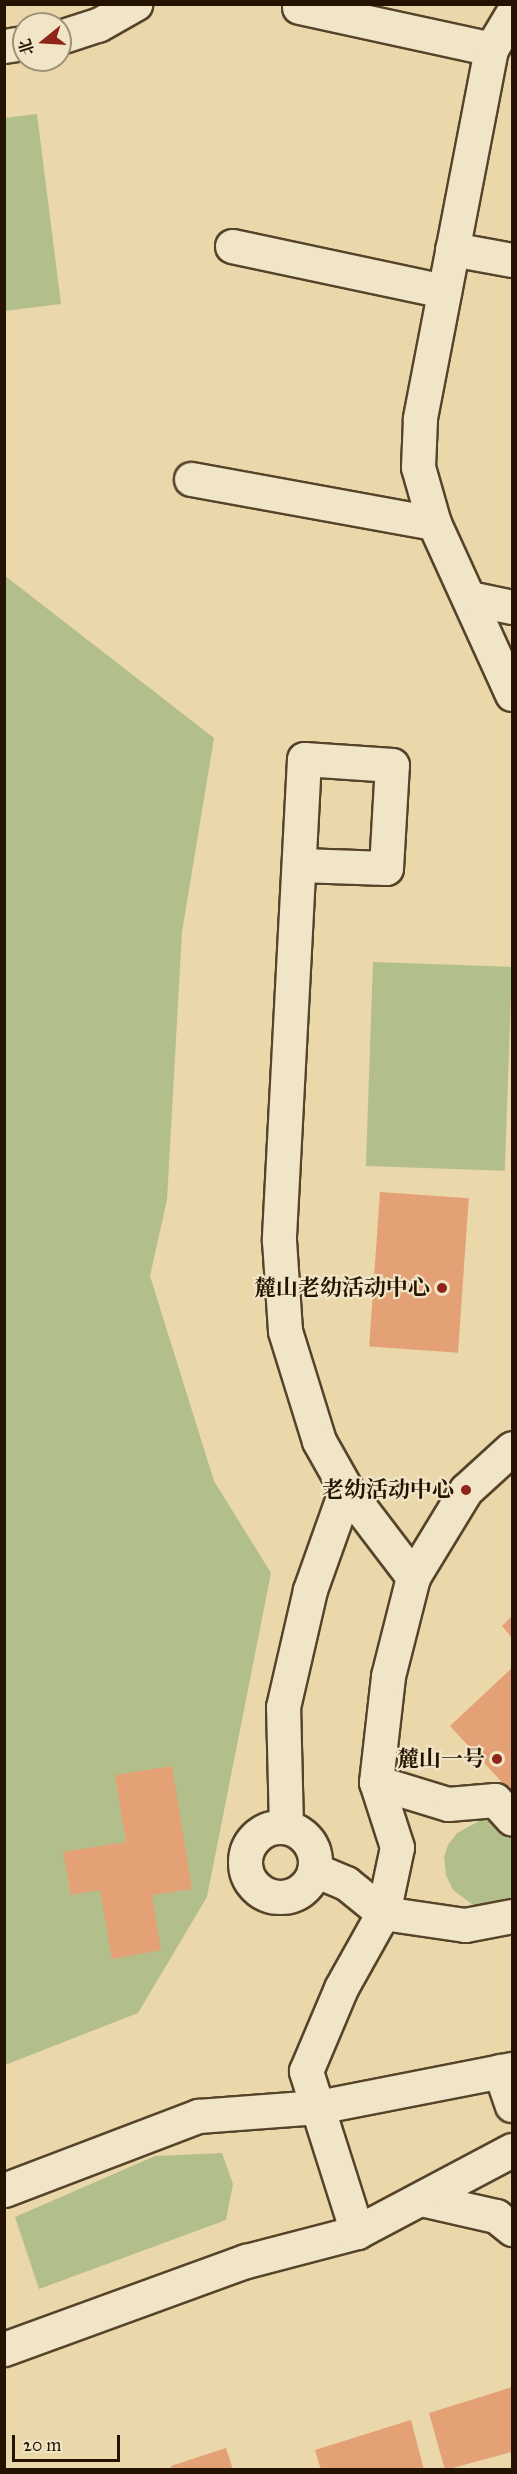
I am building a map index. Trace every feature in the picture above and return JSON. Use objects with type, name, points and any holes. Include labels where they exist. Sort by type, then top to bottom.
[{"type":"street","points":[[72,33],[98,25],[135,4]]},
{"type":"street","points":[[299,7],[491,50]]},
{"type":"street","points":[[513,14],[491,50],[420,419],[417,467],[434,523],[513,694]]},
{"type":"street","points":[[232,246],[444,291]]},
{"type":"street","points":[[452,249],[513,260]]},
{"type":"street","points":[[191,479],[434,523]]},
{"type":"street","points":[[469,598],[513,608]]},
{"type":"street","points":[[300,865],[279,1240],[285,1331],[319,1442],[346,1489],[413,1577]]},
{"type":"street","points":[[357,2232],[306,2071],[341,1988],[383,1913],[397,1846],[376,1782],[388,1676],[413,1577],[466,1490],[513,1448]]},
{"type":"street","points":[[286,1827],[283,1707],[310,1590],[346,1489]]},
{"type":"street","points":[[376,1782],[447,1804],[495,1800],[513,1819]]},
{"type":"street","points":[[286,1827],[296,1830],[312,1846],[315,1870],[302,1890],[280,1898],[268,1896],[249,1880],[245,1869],[248,1847],[264,1831],[286,1827]]},
{"type":"street","points":[[315,1870],[346,1883],[383,1913],[465,1924],[513,1916]]},
{"type":"street","points":[[4,2190],[198,2116],[318,2107],[506,2070],[513,2105]]},
{"type":"street","points":[[4,2349],[246,2261],[357,2232],[424,2200],[513,2150]]},
{"type":"street","points":[[424,2200],[496,2216],[513,2229]]},
{"type":"green space","points":[[37,114],[61,304],[5,311],[5,118]]},
{"type":"green space","points":[[4,575],[214,738],[182,932],[167,1200],[150,1276],[214,1481],[271,1573],[207,1897],[138,2013],[5,2065]]},
{"type":"green space","points":[[373,962],[512,967],[505,1171],[366,1166]]},
{"type":"green space","points":[[483,1819],[512,1824],[512,1903],[476,1907],[453,1890],[446,1875],[444,1857],[448,1845],[457,1833]]},
{"type":"green space","points":[[222,2153],[233,2184],[226,2220],[39,2289],[15,2217],[155,2156]]},
{"type":"building","points":[[380,1192],[469,1198],[458,1353],[369,1347]]},
{"type":"building","points":[[512,1616],[512,1638],[502,1626]]},
{"type":"building","name":"麓山一号","points":[[512,1668],[512,1793],[450,1726]]},
{"type":"building","points":[[172,1766],[192,1889],[152,1895],[161,1950],[112,1959],[100,1890],[71,1895],[63,1852],[126,1842],[115,1775]]},
{"type":"building","points":[[512,2387],[512,2452],[445,2470],[429,2413]]},
{"type":"building","points":[[411,2420],[424,2470],[321,2470],[315,2450]]},
{"type":"building","points":[[226,2448],[233,2470],[172,2470],[171,2466]]},
{"type":"place","name":"麓山老幼活动中心","points":[[442,1288]]},
{"type":"place","name":"老幼活动中心","points":[[466,1490]]},
{"type":"place","name":"麓山一号","points":[[497,1759]]}]
